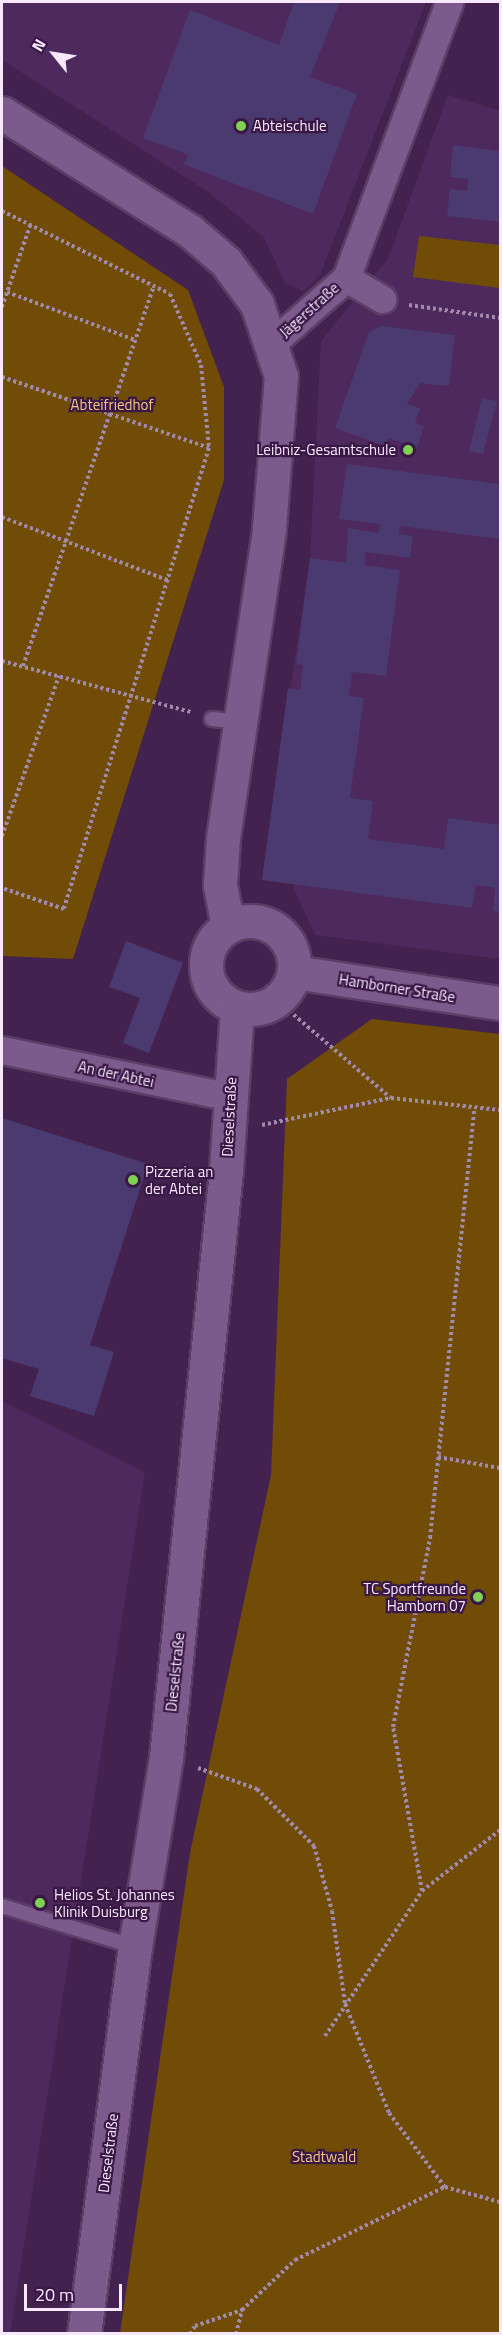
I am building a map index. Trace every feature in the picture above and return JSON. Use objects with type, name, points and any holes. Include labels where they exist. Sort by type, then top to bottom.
[{"type":"street","name":"Jägerstraße","points":[[2,113],[190,231],[226,262],[257,304],[271,344],[346,278],[449,2]]},
{"type":"street","points":[[346,278],[382,298]]},
{"type":"street","points":[[228,926],[220,885],[223,838],[244,722],[269,530],[281,376],[271,344]]},
{"type":"street","points":[[252,920],[276,928],[291,948],[294,972],[277,1000],[258,1009],[237,1008],[211,986],[206,970],[215,938],[228,926],[252,920]]},
{"type":"street","name":"Hamborner Straße","points":[[294,972],[501,1003]]},
{"type":"street","name":"Dieselstraße","points":[[84,2334],[135,1947],[166,1757],[228,1132],[237,1008]]},
{"type":"street","name":"An der Abtei","points":[[2,1050],[231,1097]]},
{"type":"lane","points":[[212,719],[244,722]]},
{"type":"lane","points":[[2,1906],[135,1947]]},
{"type":"path","points":[[2,211],[31,222],[170,294],[201,365],[209,448],[170,581],[131,695],[64,909],[2,888]]},
{"type":"path","points":[[2,307],[31,222]]},
{"type":"path","points":[[23,666],[154,286]]},
{"type":"path","points":[[7,292],[136,340]]},
{"type":"path","points":[[382,298],[501,318]]},
{"type":"path","points":[[2,377],[209,448]]},
{"type":"path","points":[[2,517],[170,581]]},
{"type":"path","points":[[2,661],[212,719]]},
{"type":"path","points":[[2,836],[59,676]]},
{"type":"path","points":[[277,1000],[391,1098]]},
{"type":"path","points":[[228,1132],[391,1098],[474,1110],[501,1110]]},
{"type":"path","points":[[422,1891],[393,1727],[430,1538],[474,1110]]},
{"type":"path","points":[[438,1457],[501,1468]]},
{"type":"path","points":[[166,1757],[257,1789],[314,1846],[332,1911],[345,2004],[389,2113],[445,2187],[501,2202]]},
{"type":"path","points":[[325,2036],[422,1891],[501,1830]]},
{"type":"path","points":[[190,2334],[195,2326],[242,2310],[295,2260],[445,2187]]},
{"type":"path","points":[[236,2334],[242,2310]]},
{"type":"shaded area","name":"Abteischule","points":[[2,2],[426,2],[320,275],[304,291],[285,283],[264,237],[207,191],[2,60]]},
{"type":"shaded area","name":"Leibniz-Gesamtschule","points":[[448,95],[500,111],[500,959],[315,935],[292,884],[262,880],[310,558],[321,341],[388,259]]},
{"type":"shaded area","name":"Helios St. Johannes Klinik Duisburg","points":[[2,1401],[145,1472],[10,2334],[2,2333]]},
{"type":"green space","name":"Abteifriedhof","points":[[2,166],[188,290],[224,387],[224,480],[73,959],[2,956]]},
{"type":"green space","points":[[419,236],[500,245],[500,288],[413,277]]},
{"type":"green space","name":"Stadtwald","points":[[372,1019],[500,1034],[500,2333],[120,2333],[190,1853],[271,1475],[287,1079]]},
{"type":"building","points":[[294,2],[340,2],[310,77],[357,94],[313,214],[183,164],[189,155],[143,138],[190,10],[279,45]]},
{"type":"building","points":[[453,145],[500,151],[500,222],[447,216],[450,189],[467,191],[468,179],[450,177]]},
{"type":"building","points":[[381,326],[455,335],[449,386],[420,383],[407,404],[420,408],[415,423],[424,426],[417,448],[389,438],[385,446],[335,428],[369,332]]},
{"type":"building","points":[[482,398],[497,401],[483,454],[469,451]]},
{"type":"building","points":[[347,464],[500,484],[500,539],[400,526],[399,534],[413,536],[410,558],[366,552],[364,565],[400,570],[386,676],[352,672],[349,696],[364,698],[350,798],[373,801],[368,839],[444,849],[448,818],[500,825],[500,912],[493,911],[495,888],[476,885],[472,908],[262,880],[288,688],[300,690],[303,665],[296,664],[310,558],[346,563],[348,528],[379,533],[380,524],[339,519]]},
{"type":"building","points":[[126,941],[183,963],[149,1053],[123,1043],[140,998],[109,987]]},
{"type":"building","points":[[2,1118],[148,1164],[90,1345],[114,1352],[94,1416],[30,1396],[39,1369],[2,1358]]},
{"type":"place","name":"Abteischule","points":[[241,126]]},
{"type":"place","name":"Leibniz-Gesamtschule","points":[[408,450]]},
{"type":"place","name":"Pizzeria an der Abtei","points":[[133,1180]]},
{"type":"place","name":"TC Sportfreunde Hamborn 07","points":[[478,1597]]},
{"type":"place","name":"Helios St. Johannes Klinik Duisburg","points":[[40,1903]]}]
